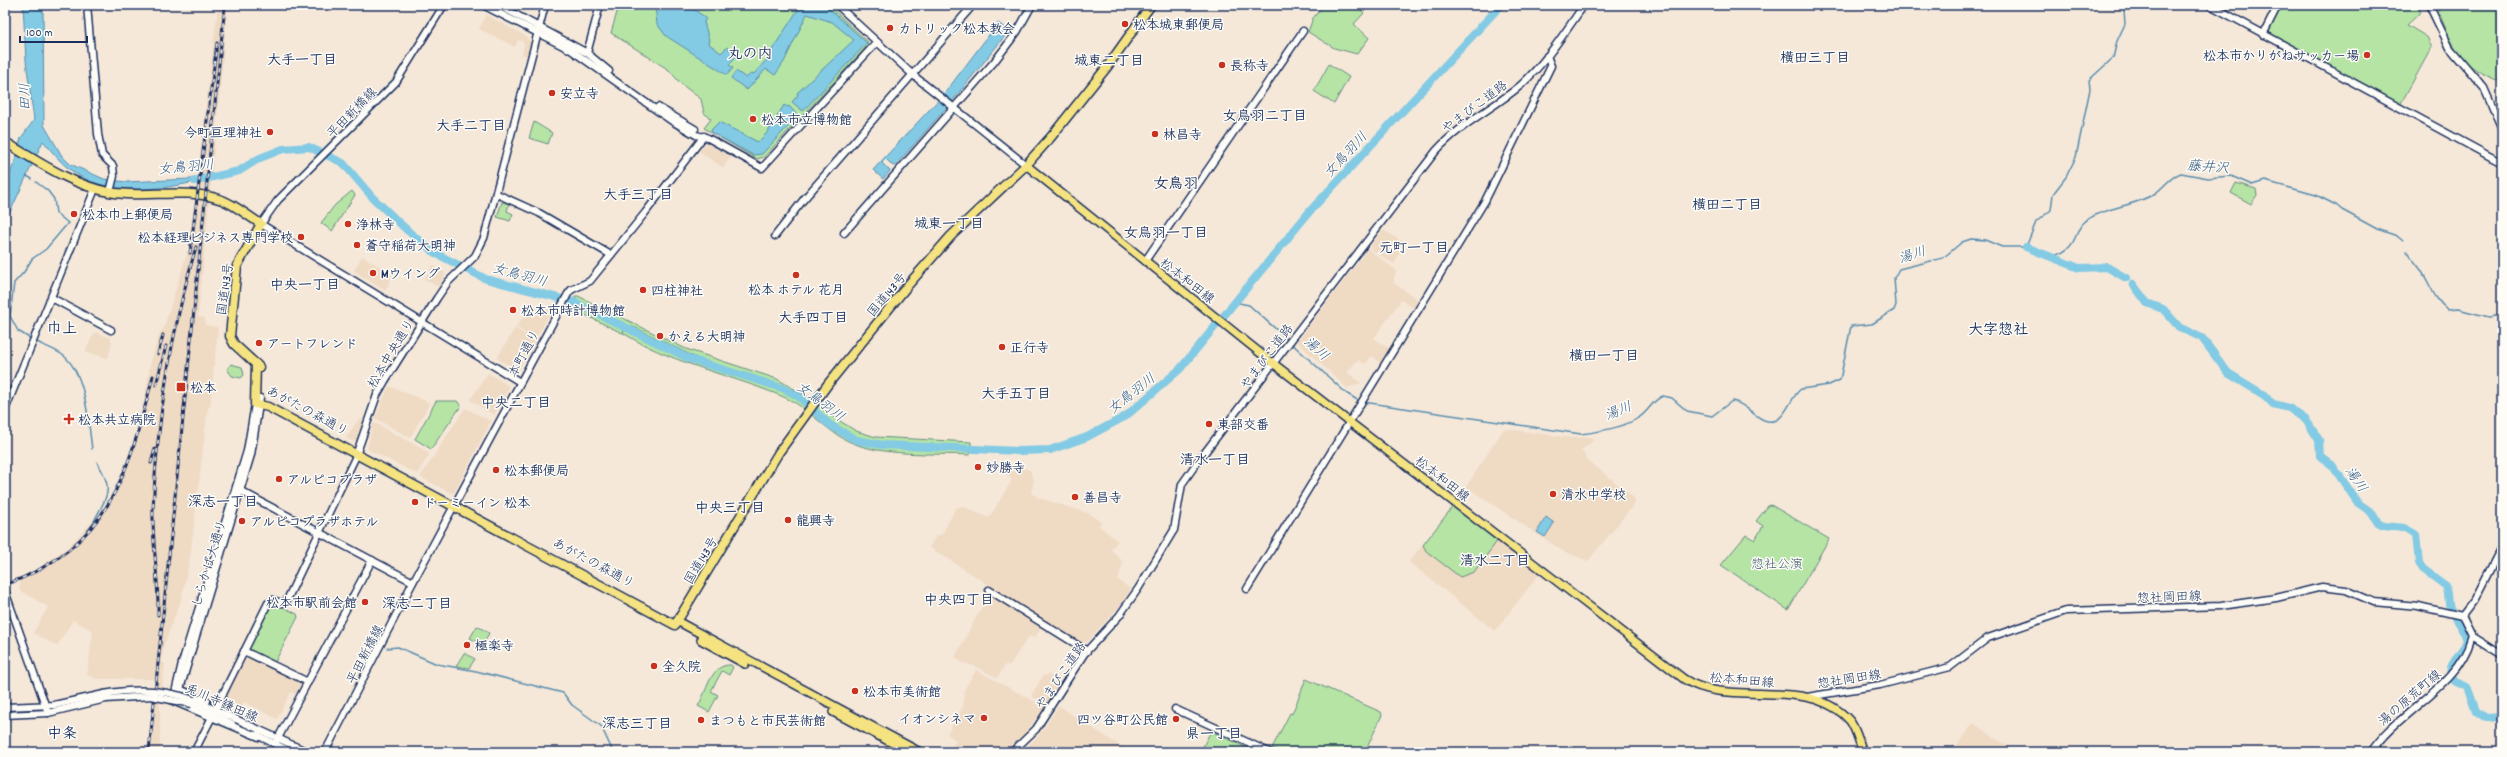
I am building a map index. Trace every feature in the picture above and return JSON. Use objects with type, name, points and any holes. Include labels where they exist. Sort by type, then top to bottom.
[{"type":"highway","name":"国道143号","points":[[676,623],[779,452],[807,412],[908,285],[951,236],[1026,165],[1091,87],[1151,5]]},
{"type":"highway","points":[[5,142],[72,180],[95,189],[111,190],[136,195],[181,194],[217,198],[261,224]]},
{"type":"highway","name":"国道143号","points":[[257,401],[256,364],[234,344],[230,336],[237,266],[261,224]]},
{"type":"highway","name":"あがたの森通り","points":[[257,401],[358,452],[676,623]]},
{"type":"main road","name":"松本和田線","points":[[1026,165],[1274,364],[1688,682],[1715,690],[1807,696],[1839,712],[1850,722],[1863,752]]},
{"type":"main road","name":"あがたの森通り","points":[[676,623],[909,752]]},
{"type":"main road","name":"あがたの森通り","points":[[676,623],[920,752]]},
{"type":"street","points":[[87,5],[98,134],[102,155],[113,166],[114,176],[111,190]]},
{"type":"street","name":"平田新橋線","points":[[261,224],[278,200],[321,159],[396,82],[444,5]]},
{"type":"street","points":[[483,5],[587,53],[653,104],[704,136],[762,168],[878,42]]},
{"type":"street","points":[[498,5],[571,50],[672,121],[696,135],[704,136]]},
{"type":"street","name":"松本中央通り","points":[[244,651],[270,601],[286,602],[358,452],[377,395],[436,298],[470,262],[484,238],[498,194],[545,5]]},
{"type":"street","points":[[587,53],[600,5]]},
{"type":"street","points":[[837,5],[940,98],[1026,165]]},
{"type":"street","points":[[775,236],[804,199],[973,5]]},
{"type":"street","points":[[844,233],[951,106],[1017,32],[1032,5]]},
{"type":"street","name":"やまびこ道路","points":[[1012,752],[1036,729],[1086,651],[1122,612],[1174,530],[1181,490],[1188,475],[1445,141],[1463,125],[1521,84],[1547,56],[1584,5]]},
{"type":"street","points":[[2210,5],[2502,163]]},
{"type":"street","points":[[2263,35],[2278,5]]},
{"type":"street","points":[[2429,5],[2450,48],[2484,88],[2502,129]]},
{"type":"street","points":[[1145,261],[1303,31]]},
{"type":"street","points":[[1247,589],[1485,201],[1551,66],[1547,56]]},
{"type":"street","name":"本町通り","points":[[455,504],[568,294],[590,281],[704,136]]},
{"type":"street","points":[[5,410],[52,298],[95,189]]},
{"type":"street","points":[[498,194],[539,213],[611,255]]},
{"type":"street","points":[[261,224],[520,382]]},
{"type":"street","points":[[52,298],[111,330]]},
{"type":"street","name":"しらかば大通り","points":[[178,688],[238,490],[253,449],[257,401]]},
{"type":"street","points":[[238,490],[413,582]]},
{"type":"street","name":"平田新橋線","points":[[325,752],[455,504]]},
{"type":"street","points":[[2502,546],[2474,599],[2462,616],[2472,636],[2502,655]]},
{"type":"street","points":[[277,742],[372,560]]},
{"type":"street","name":"惣社岡田線","points":[[1807,696],[1880,685],[1950,667],[1988,638],[2066,611],[2221,606],[2276,598],[2322,587],[2346,590],[2374,602],[2418,606],[2462,616]]},
{"type":"street","points":[[989,590],[1086,651]]},
{"type":"street","points":[[5,591],[48,713]]},
{"type":"street","name":"湯の原荒町線","points":[[2371,752],[2384,733],[2448,678],[2469,646],[2472,636]]},
{"type":"street","points":[[217,706],[244,651],[308,682]]},
{"type":"street","points":[[259,730],[217,706],[178,688],[174,703],[259,737]]},
{"type":"street","name":"兎川寺鎌田線","points":[[5,716],[48,713],[105,696]]},
{"type":"street","name":"兎川寺鎌田線","points":[[5,707],[45,706],[105,696],[147,696],[193,702],[259,730],[291,752]]},
{"type":"street","name":"兎川寺鎌田線","points":[[193,702],[259,737],[308,752]]},
{"type":"street","points":[[1175,709],[1269,752]]},
{"type":"street","points":[[194,752],[211,718]]},
{"type":"shaded area","points":[[218,5],[228,5],[198,317],[205,318],[205,325],[218,327],[210,407],[208,407],[190,558],[182,597],[164,645],[161,662],[165,664],[160,701],[160,752],[151,752],[158,679],[96,679],[87,675],[93,631],[73,620],[57,646],[33,633],[48,607],[19,590],[20,582],[16,579],[32,573],[67,548],[99,516],[115,490],[131,453],[143,410],[151,360],[161,330],[163,330],[189,247]]},
{"type":"shaded area","points":[[486,15],[526,36],[531,43],[528,56],[522,54],[524,44],[522,41],[518,40],[515,47],[479,29]]},
{"type":"shaded area","points":[[707,143],[731,157],[723,168],[699,151]]},
{"type":"shaded area","points":[[1383,230],[1405,243],[1394,264],[1369,248]]},
{"type":"shaded area","points":[[1368,249],[1397,271],[1394,276],[1394,283],[1420,301],[1415,309],[1401,300],[1374,338],[1391,350],[1382,364],[1372,356],[1365,364],[1358,360],[1347,372],[1361,383],[1347,388],[1297,342]]},
{"type":"shaded area","points":[[362,256],[393,275],[385,291],[354,271]]},
{"type":"shaded area","points":[[433,265],[444,272],[445,275],[438,287],[424,279]]},
{"type":"shaded area","points":[[530,306],[549,310],[550,313],[535,340],[516,327]]},
{"type":"shaded area","points":[[515,328],[535,341],[519,369],[516,370],[497,358]]},
{"type":"shaded area","points":[[95,332],[110,338],[112,342],[108,358],[85,352]]},
{"type":"shaded area","points":[[488,373],[508,385],[509,388],[494,415],[470,400]]},
{"type":"shaded area","points":[[389,386],[430,403],[410,438],[375,418]]},
{"type":"shaded area","points":[[465,408],[491,421],[454,493],[451,493],[420,477]]},
{"type":"shaded area","points":[[359,419],[363,420],[356,441],[354,442],[346,438]]},
{"type":"shaded area","points":[[375,423],[428,452],[429,455],[417,474],[367,449],[373,424]]},
{"type":"shaded area","name":"清水中学校","points":[[1508,429],[1572,438],[1592,437],[1593,441],[1581,450],[1588,460],[1634,498],[1635,503],[1588,561],[1563,551],[1466,487],[1503,430]]},
{"type":"shaded area","points":[[1006,462],[1030,470],[1034,481],[1031,493],[1039,498],[1088,513],[1101,522],[1099,526],[1118,541],[1111,549],[1123,562],[1118,580],[1131,589],[1125,600],[1087,642],[1082,644],[929,547],[936,536],[942,534],[956,508],[962,506],[989,518],[1012,480],[1005,472]]},
{"type":"shaded area","points":[[1454,505],[1540,573],[1495,631],[1409,562]]},
{"type":"shaded area","points":[[994,595],[1042,627],[1034,638],[1029,636],[1009,666],[1006,664],[997,678],[976,667],[961,662],[955,657],[987,597]]},
{"type":"shaded area","points":[[248,654],[304,682],[299,696],[291,692],[277,719],[244,702],[239,712],[223,704]]},
{"type":"shaded area","points":[[976,670],[1045,707],[1024,734],[1003,752],[957,752],[959,749],[953,746],[956,740],[947,734],[963,706],[964,690]]},
{"type":"shaded area","points":[[1048,674],[1061,682],[1047,705],[1031,696],[1043,675],[1046,676]]},
{"type":"shaded area","points":[[1059,706],[1129,752],[1031,752],[1025,749],[1040,734]]},
{"type":"shaded area","points":[[1973,723],[2013,750],[2015,752],[1952,752]]},
{"type":"green space","points":[[619,5],[828,5],[868,42],[868,45],[764,157],[757,159],[704,128],[711,119],[704,113],[701,99],[681,84],[669,70],[611,33]]},
{"type":"green space","points":[[1324,5],[1356,5],[1364,13],[1354,24],[1369,38],[1357,54],[1334,48],[1308,32],[1313,18]]},
{"type":"green space","name":"松本市かりがねサッカー場","points":[[2281,5],[2416,5],[2421,12],[2407,25],[2427,37],[2432,47],[2400,105],[2268,35],[2268,31]]},
{"type":"green space","points":[[2436,5],[2502,5],[2502,82],[2475,69],[2458,53],[2452,43]]},
{"type":"green space","points":[[1329,64],[1349,77],[1334,104],[1314,91]]},
{"type":"green space","points":[[534,122],[552,133],[548,144],[529,138]]},
{"type":"green space","points":[[2236,183],[2256,189],[2257,195],[2251,204],[2231,193]]},
{"type":"green space","points":[[352,191],[355,195],[332,231],[321,223],[335,205]]},
{"type":"green space","points":[[502,202],[509,204],[507,211],[513,214],[510,221],[497,217]]},
{"type":"green space","points":[[575,296],[578,296],[686,349],[777,379],[810,398],[827,413],[856,431],[876,437],[971,442],[971,448],[869,442],[842,432],[811,404],[793,391],[752,375],[713,366],[636,328],[608,318],[575,299]]},
{"type":"green space","points":[[570,304],[689,360],[781,390],[797,397],[829,426],[856,442],[886,446],[971,450],[970,455],[891,452],[861,446],[836,434],[791,400],[675,359],[640,343],[623,333],[624,331],[622,333],[569,307]]},
{"type":"green space","points":[[231,364],[242,367],[244,375],[241,378],[232,376],[227,369]]},
{"type":"green space","points":[[436,401],[457,401],[461,406],[431,449],[415,439]]},
{"type":"green space","points":[[1454,505],[1498,540],[1474,572],[1460,577],[1426,551],[1423,545]]},
{"type":"green space","name":"惣社公演","points":[[1771,505],[1829,539],[1788,610],[1721,565],[1746,535],[1755,540],[1763,526],[1756,521],[1768,506]]},
{"type":"green space","points":[[271,605],[279,605],[297,614],[298,617],[275,662],[272,662],[250,651],[248,648]]},
{"type":"green space","points":[[477,626],[489,633],[483,645],[470,638]]},
{"type":"green space","points":[[464,653],[475,659],[469,668],[456,666]]},
{"type":"green space","points":[[731,665],[733,667],[729,675],[722,671],[711,691],[718,695],[709,712],[698,706],[710,680],[718,669]]},
{"type":"green space","points":[[1306,679],[1381,712],[1382,715],[1365,752],[1282,752],[1272,748],[1290,713],[1292,714]]},
{"type":"green space","points":[[1211,731],[1256,752],[1200,752]]},
{"type":"water","points":[[23,5],[43,5],[44,125],[62,156],[70,164],[104,179],[126,182],[212,178],[176,186],[157,188],[119,188],[101,185],[84,178],[68,168],[58,159],[43,141],[5,223],[5,184],[15,162],[21,138],[34,120],[26,61]]},
{"type":"water","points":[[655,5],[688,5],[706,18],[704,22],[709,40],[708,43],[721,53],[727,47],[736,56],[729,65],[733,68],[727,75],[666,36],[657,24]]},
{"type":"water","points":[[801,5],[825,5],[867,43],[803,111],[792,102],[798,95],[797,93],[854,40],[832,22],[807,14],[784,62],[775,75],[766,69],[747,90],[731,78],[736,71],[746,78],[752,73],[754,74],[771,55],[770,53]]},
{"type":"water","points":[[998,23],[1009,31],[954,99],[896,165],[893,166],[886,159],[882,163],[890,171],[883,179],[873,170],[944,94]]},
{"type":"water","points":[[784,105],[787,107],[789,106],[798,116],[762,154],[753,155],[712,133],[711,130],[719,122],[758,142],[767,133]]},
{"type":"water","points":[[1546,517],[1554,523],[1545,537],[1537,532]]},
{"type":"waterway","name":"女鳥羽川","points":[[195,181],[239,171],[260,158],[283,149],[309,147],[343,163],[373,198],[408,231],[435,253],[486,279],[574,302],[690,359],[782,388],[798,396],[830,425],[856,440],[883,445],[1019,451],[1050,450],[1087,437],[1126,416],[1180,369],[1310,211],[1501,5]]},
{"type":"waterway","name":"湯川","points":[[1363,402],[1581,434],[1610,429],[1626,424],[1645,413],[1656,400],[1663,396],[1672,398],[1687,411],[1712,416],[1732,401],[1741,404],[1764,420],[1777,420],[1782,416],[1793,398],[1801,389],[1829,385],[1840,380],[1851,326],[1872,324],[1894,310],[1896,305],[1894,278],[1899,269],[1943,258],[1962,242],[1971,239],[1985,240],[2002,247],[2026,247],[2036,222],[2051,210],[2053,194],[2066,177],[2076,157],[2090,89],[2089,80],[2113,58],[2117,41],[2125,24],[2124,10],[2129,5]]},
{"type":"waterway","name":"藤井沢","points":[[2051,257],[2061,253],[2072,244],[2079,228],[2088,219],[2104,211],[2138,202],[2158,192],[2173,177],[2181,173],[2208,178],[2231,176],[2252,185],[2265,181],[2316,195],[2377,229],[2397,236],[2403,241]]},
{"type":"waterway","points":[[27,176],[32,179]]},
{"type":"waterway","points":[[31,339],[18,331],[10,316],[14,283],[24,272],[32,259],[46,249],[68,223],[56,213],[54,199],[48,191],[36,182]]},
{"type":"waterway","name":"湯川","points":[[2026,247],[2079,268],[2107,267],[2126,278]]},
{"type":"waterway","name":"藤井沢","points":[[2407,251],[2417,264],[2438,300],[2448,310],[2458,309],[2489,317],[2502,315]]},
{"type":"waterway","name":"湯川","points":[[2133,284],[2147,303],[2163,309],[2179,327],[2202,338],[2228,373],[2264,395],[2273,404],[2289,408],[2306,420],[2319,440],[2320,456],[2332,465],[2358,503],[2371,512],[2378,523],[2383,526],[2405,528],[2416,535],[2419,563],[2423,569],[2446,586],[2450,608],[2466,637],[2467,642],[2451,668],[2451,678],[2455,682],[2467,686],[2476,711],[2486,718],[2502,717]]},
{"type":"waterway","name":"湯川","points":[[1234,302],[1249,305],[1288,340]]},
{"type":"waterway","points":[[35,341],[64,356],[78,375],[85,400],[92,449]]},
{"type":"waterway","name":"湯川","points":[[1291,343],[1346,393],[1359,401]]},
{"type":"waterway","points":[[94,521],[106,498],[107,492],[106,479],[97,462]]},
{"type":"waterway","points":[[387,648],[398,647],[437,664],[476,671],[563,693],[572,705],[601,726],[613,752]]},
{"type":"railway","points":[[149,752],[225,5]]},
{"type":"railway","points":[[190,253],[217,43]]},
{"type":"railway","points":[[158,615],[158,588],[153,522],[158,443],[172,344],[196,247]]},
{"type":"railway","points":[[158,354],[163,335]]},
{"type":"railway","points":[[156,385],[166,346]]},
{"type":"railway","points":[[5,585],[40,569],[69,550],[91,528],[109,503],[123,475],[134,445],[153,376]]},
{"type":"railway","points":[[151,463],[155,449]]},
{"type":"place","name":"松本城東郵便局","points":[[1125,24]]},
{"type":"place","name":"カトリック松本教会","points":[[890,28]]},
{"type":"place","name":"松本市かりがねサッカー場","points":[[2367,55]]},
{"type":"place","name":"長称寺","points":[[1222,65]]},
{"type":"place","name":"安立寺","points":[[552,93]]},
{"type":"place","name":"松本市立博物館","points":[[753,119]]},
{"type":"place","name":"今町亘理神社","points":[[270,132]]},
{"type":"place","name":"林昌寺","points":[[1155,134]]},
{"type":"place","name":"松本巾上郵便局","points":[[74,214]]},
{"type":"place","name":"浄林寺","points":[[348,224]]},
{"type":"place","name":"松本経理ビジネス専門学校","points":[[301,237]]},
{"type":"place","name":"蒼守稲荷大明神","points":[[357,245]]},
{"type":"place","name":"Mウイング","points":[[373,273]]},
{"type":"place","name":"松本 ホテル 花月","points":[[796,275]]},
{"type":"place","name":"四柱神社","points":[[643,290]]},
{"type":"place","name":"松本市時計博物館","points":[[513,310]]},
{"type":"place","name":"かえる大明神","points":[[660,336]]},
{"type":"place","name":"アートフレンド","points":[[259,343]]},
{"type":"place","name":"正行寺","points":[[1002,347]]},
{"type":"place","name":"松本","points":[[181,387]]},
{"type":"place","name":"松本共立病院","points":[[69,419]]},
{"type":"place","name":"東部交番","points":[[1209,424]]},
{"type":"place","name":"妙勝寺","points":[[978,467]]},
{"type":"place","name":"松本郵便局","points":[[496,470]]},
{"type":"place","name":"アルピコプラザ","points":[[279,479]]},
{"type":"place","name":"清水中学校","points":[[1553,494]]},
{"type":"place","name":"善昌寺","points":[[1075,497]]},
{"type":"place","name":"ドーミーイン 松本","points":[[415,502]]},
{"type":"place","name":"龍興寺","points":[[788,520]]},
{"type":"place","name":"アルピコプラザホテル","points":[[242,521]]},
{"type":"place","name":"松本市駅前会館","points":[[365,602]]},
{"type":"place","name":"極楽寺","points":[[467,645]]},
{"type":"place","name":"全久院","points":[[654,666]]},
{"type":"place","name":"松本市美術館","points":[[855,691]]},
{"type":"place","name":"イオンシネマ","points":[[984,718]]},
{"type":"place","name":"四ツ谷町公民館","points":[[1176,719]]},
{"type":"place","name":"まつもと市民芸術館","points":[[701,720]]},
{"type":"district","name":"丸の内","points":[[750,53]]},
{"type":"district","name":"横田三丁目","points":[[1815,57]]},
{"type":"district","name":"大手一丁目","points":[[302,59]]},
{"type":"district","name":"城東二丁目","points":[[1109,60]]},
{"type":"district","name":"女鳥羽二丁目","points":[[1265,115]]},
{"type":"district","name":"大手二丁目","points":[[471,125]]},
{"type":"district","name":"女鳥羽","points":[[1176,183]]},
{"type":"district","name":"大手三丁目","points":[[638,194]]},
{"type":"district","name":"横田二丁目","points":[[1727,204]]},
{"type":"district","name":"城東一丁目","points":[[949,223]]},
{"type":"district","name":"女鳥羽一丁目","points":[[1166,232]]},
{"type":"district","name":"元町一丁目","points":[[1414,247]]},
{"type":"district","name":"中央一丁目","points":[[305,284]]},
{"type":"district","name":"大手四丁目","points":[[813,317]]},
{"type":"district","name":"巾上","points":[[62,328]]},
{"type":"district","name":"大字惣社","points":[[1998,329]]},
{"type":"district","name":"横田一丁目","points":[[1604,355]]},
{"type":"district","name":"大手五丁目","points":[[1016,393]]},
{"type":"district","name":"中央二丁目","points":[[516,402]]},
{"type":"district","name":"清水一丁目","points":[[1215,459]]},
{"type":"district","name":"深志一丁目","points":[[223,501]]},
{"type":"district","name":"中央三丁目","points":[[730,507]]},
{"type":"district","name":"清水二丁目","points":[[1495,560]]},
{"type":"district","name":"中央四丁目","points":[[959,599]]},
{"type":"district","name":"深志二丁目","points":[[417,603]]},
{"type":"district","name":"深志三丁目","points":[[637,723]]},
{"type":"district","name":"中条","points":[[62,733]]},
{"type":"district","name":"県一丁目","points":[[1214,733]]},
{"type":"water label","name":"田川","points":[[24,97]]}]
